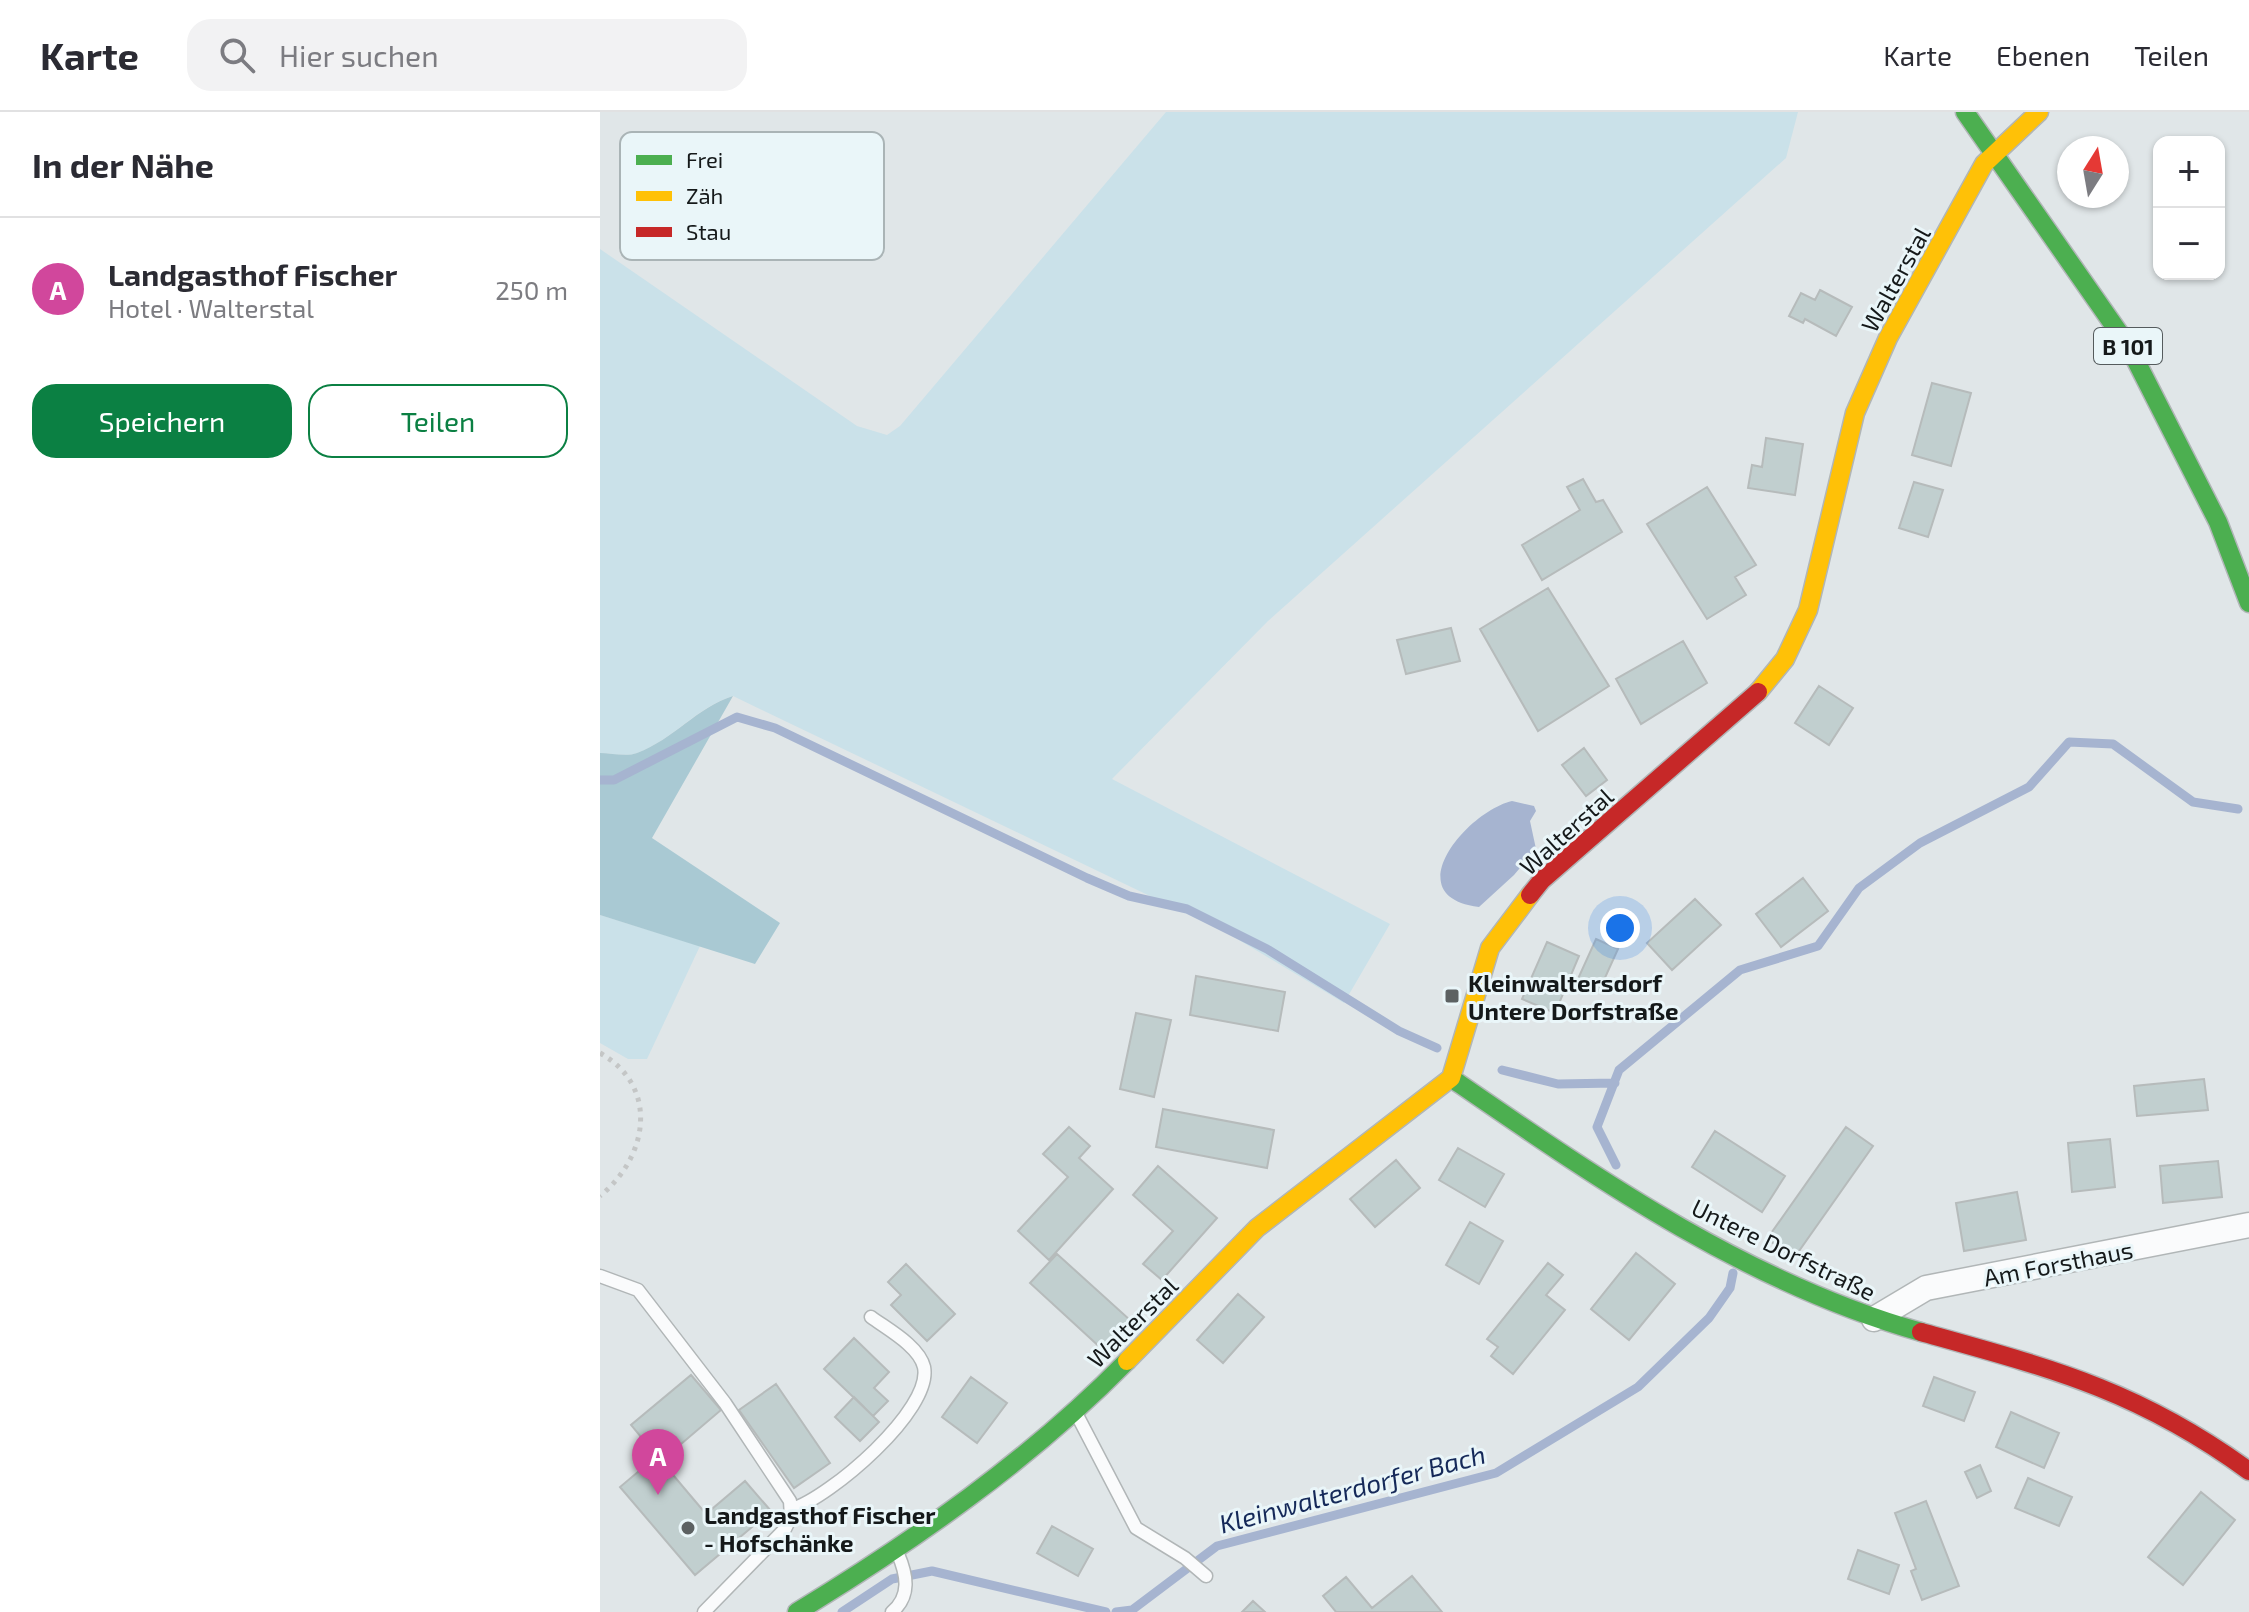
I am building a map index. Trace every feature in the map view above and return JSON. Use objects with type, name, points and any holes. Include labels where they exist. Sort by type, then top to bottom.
[{"type":"street","name":"B 101","points":[[1965,112],[2129,347],[2218,522],[2249,603]]},
{"type":"street","name":"Walterstal","points":[[797,1612],[897,1551],[1076,1413],[1257,1228],[1451,1078],[1490,948],[1542,880],[1753,698],[1785,659],[1808,610],[1855,413],[1888,338],[1994,152],[2039,112]]},
{"type":"street","name":"Untere Dorfstraße","points":[[1451,1078],[1609,1187],[1754,1266],[1824,1300],[1874,1319],[2096,1383],[2178,1422],[2249,1471]]},
{"type":"street","name":"Am Forsthaus","points":[[1874,1319],[1926,1288],[2249,1225]]},
{"type":"lane","points":[[600,1276],[638,1290],[725,1403],[781,1486],[792,1509],[785,1529],[704,1612]]},
{"type":"lane","points":[[792,1509],[809,1504],[833,1488],[869,1456],[906,1414],[923,1383],[925,1369],[920,1358],[871,1317]]},
{"type":"lane","points":[[1076,1413],[1136,1528],[1185,1558],[1206,1576]]},
{"type":"lane","points":[[892,1612],[902,1603],[905,1593],[905,1570],[897,1551]]},
{"type":"path","points":[[600,1053],[610,1059],[635,1088],[644,1122],[632,1158],[600,1196]]},
{"type":"shaded area","points":[[1166,112],[1798,112],[1786,158],[1268,621],[1112,779],[1390,924],[1344,1003],[1229,934],[733,696],[707,708],[662,740],[637,753],[600,753],[600,249],[857,426],[887,435],[900,426]]},
{"type":"shaded area","points":[[733,696],[652,838],[780,923],[755,964],[600,915],[600,753],[637,753],[662,740],[708,708]]},
{"type":"shaded area","points":[[1512,801],[1534,806],[1536,811],[1530,821],[1536,849],[1514,875],[1479,907],[1455,900],[1443,888],[1441,872],[1447,854],[1476,821],[1494,808]]},
{"type":"shaded area","points":[[600,915],[700,946],[647,1059],[628,1059],[600,1043]]},
{"type":"building","points":[[1820,290],[1852,307],[1836,336],[1805,319],[1803,323],[1789,316],[1801,293],[1815,300]]},
{"type":"building","points":[[1932,383],[1971,393],[1951,466],[1912,455]]},
{"type":"building","points":[[1766,438],[1803,444],[1795,495],[1748,488],[1752,465],[1762,467]]},
{"type":"building","points":[[1583,479],[1596,502],[1603,500],[1622,532],[1542,580],[1522,545],[1580,510],[1567,487]]},
{"type":"building","points":[[1914,482],[1943,490],[1928,537],[1899,528]]},
{"type":"building","points":[[1707,487],[1756,565],[1735,577],[1746,595],[1707,619],[1647,524]]},
{"type":"building","points":[[1548,588],[1609,686],[1538,731],[1480,629]]},
{"type":"building","points":[[1451,628],[1460,661],[1406,674],[1397,640]]},
{"type":"building","points":[[1683,641],[1707,683],[1641,724],[1616,679]]},
{"type":"building","points":[[1819,686],[1853,708],[1829,745],[1795,723]]},
{"type":"building","points":[[1584,748],[1607,780],[1586,796],[1562,765]]},
{"type":"building","points":[[1803,878],[1828,911],[1781,947],[1756,914]]},
{"type":"building","points":[[1695,899],[1721,925],[1672,970],[1647,943]]},
{"type":"building","points":[[1596,939],[1618,949],[1599,991],[1577,981]]},
{"type":"building","points":[[1547,942],[1579,956],[1555,1013],[1522,999]]},
{"type":"building","points":[[1196,976],[1285,992],[1278,1031],[1190,1015]]},
{"type":"building","points":[[1136,1013],[1171,1020],[1154,1097],[1120,1089]]},
{"type":"building","points":[[2204,1079],[2208,1110],[2137,1116],[2134,1086]]},
{"type":"building","points":[[1163,1109],[1274,1130],[1267,1168],[1156,1147]]},
{"type":"building","points":[[1069,1127],[1090,1146],[1079,1158],[1113,1189],[1049,1260],[1018,1231],[1068,1177],[1043,1154]]},
{"type":"building","points":[[1846,1127],[1873,1146],[1794,1258],[1767,1239]]},
{"type":"building","points":[[1715,1131],[1785,1176],[1762,1212],[1692,1167]]},
{"type":"building","points":[[2110,1139],[2115,1187],[2072,1192],[2068,1143]]},
{"type":"building","points":[[1458,1148],[1504,1174],[1485,1207],[1439,1180]]},
{"type":"building","points":[[1396,1160],[1420,1188],[1375,1227],[1350,1199]]},
{"type":"building","points":[[2218,1161],[2222,1197],[2163,1203],[2160,1166]]},
{"type":"building","points":[[1158,1166],[1217,1218],[1162,1280],[1143,1264],[1173,1231],[1133,1195]]},
{"type":"building","points":[[2017,1192],[2026,1240],[1964,1251],[1956,1203]]},
{"type":"building","points":[[1470,1222],[1503,1241],[1479,1284],[1446,1265]]},
{"type":"building","points":[[1636,1253],[1675,1284],[1629,1340],[1591,1309]]},
{"type":"building","points":[[1057,1254],[1130,1320],[1103,1350],[1030,1283]]},
{"type":"building","points":[[1548,1263],[1563,1275],[1546,1295],[1565,1310],[1513,1374],[1491,1356],[1498,1347],[1487,1339]]},
{"type":"building","points":[[906,1264],[955,1314],[927,1341],[891,1305],[901,1295],[888,1282]]},
{"type":"building","points":[[1238,1294],[1264,1317],[1223,1363],[1197,1340]]},
{"type":"building","points":[[854,1338],[889,1372],[874,1388],[888,1401],[873,1416],[824,1369]]},
{"type":"building","points":[[691,1375],[721,1410],[661,1461],[631,1425]]},
{"type":"building","points":[[971,1377],[1007,1403],[977,1443],[942,1417]]},
{"type":"building","points":[[1934,1377],[1975,1392],[1964,1421],[1923,1406]]},
{"type":"building","points":[[776,1384],[830,1463],[794,1488],[739,1410]]},
{"type":"building","points":[[854,1397],[879,1422],[860,1441],[835,1417]]},
{"type":"building","points":[[2011,1412],[2059,1433],[2044,1468],[1996,1447]]},
{"type":"building","points":[[657,1456],[706,1514],[745,1481],[771,1511],[695,1575],[620,1487]]},
{"type":"building","points":[[1980,1465],[1991,1491],[1977,1498],[1965,1472]]},
{"type":"building","points":[[2028,1478],[2072,1497],[2059,1526],[2015,1508]]},
{"type":"building","points":[[2201,1492],[2235,1520],[2183,1585],[2148,1557]]},
{"type":"building","points":[[1926,1501],[1959,1586],[1922,1600],[1911,1571],[1916,1569],[1895,1513]]},
{"type":"building","points":[[1052,1526],[1093,1549],[1078,1576],[1037,1553]]},
{"type":"building","points":[[1858,1550],[1899,1565],[1889,1594],[1848,1579]]},
{"type":"building","points":[[1412,1576],[1442,1612],[1336,1612],[1323,1596],[1346,1577],[1372,1608]]},
{"type":"building","points":[[1253,1601],[1265,1612],[1242,1612]]},
{"type":"waterway","points":[[600,780],[614,780],[737,717],[775,728],[1087,878],[1129,896],[1187,909],[1267,949],[1399,1031],[1437,1048]]},
{"type":"waterway","name":"Kleinwalterdorfer Bach","points":[[1616,1165],[1597,1127],[1619,1070],[1740,970],[1818,946],[1859,888],[1920,843],[2029,787],[2069,742],[2113,744],[2193,802],[2238,809]]},
{"type":"waterway","points":[[1502,1070],[1558,1084],[1615,1083]]},
{"type":"waterway","name":"Kleinwalterdorfer Bach","points":[[1116,1612],[1132,1610],[1217,1546],[1496,1473],[1638,1387],[1709,1318],[1730,1288],[1733,1273]]},
{"type":"waterway","name":"Kleinwalterdorfer Bach","points":[[842,1612],[892,1579],[932,1571],[1106,1612]]},
{"type":"traffic: fast","points":[[1965,112],[2129,347],[2218,522],[2249,603]]},
{"type":"traffic: fast","points":[[1451,1078],[1618,1190],[1735,1257],[1795,1286],[1921,1332]]},
{"type":"traffic: fast","points":[[797,1612],[970,1497],[1051,1432],[1127,1361]]},
{"type":"traffic: slow","points":[[1758,692],[1785,659],[1808,610],[1855,413],[1888,338],[1984,164],[2039,112]]},
{"type":"traffic: slow","points":[[1127,1361],[1257,1228],[1451,1078],[1490,948],[1530,895]]},
{"type":"traffic: jam","points":[[1530,895],[1542,880],[1758,692]]},
{"type":"traffic: jam","points":[[1921,1332],[2052,1370],[2130,1401],[2169,1420],[2249,1471]]},
{"type":"place","name":"Kleinwaltersdorf Untere Dorfstraße","points":[[1452,996]]},
{"type":"place","name":"Landgasthof Fischer","points":[[658,1495]]},
{"type":"place","name":"Landgasthof Fischer - Hofschänke","points":[[688,1528]]}]
